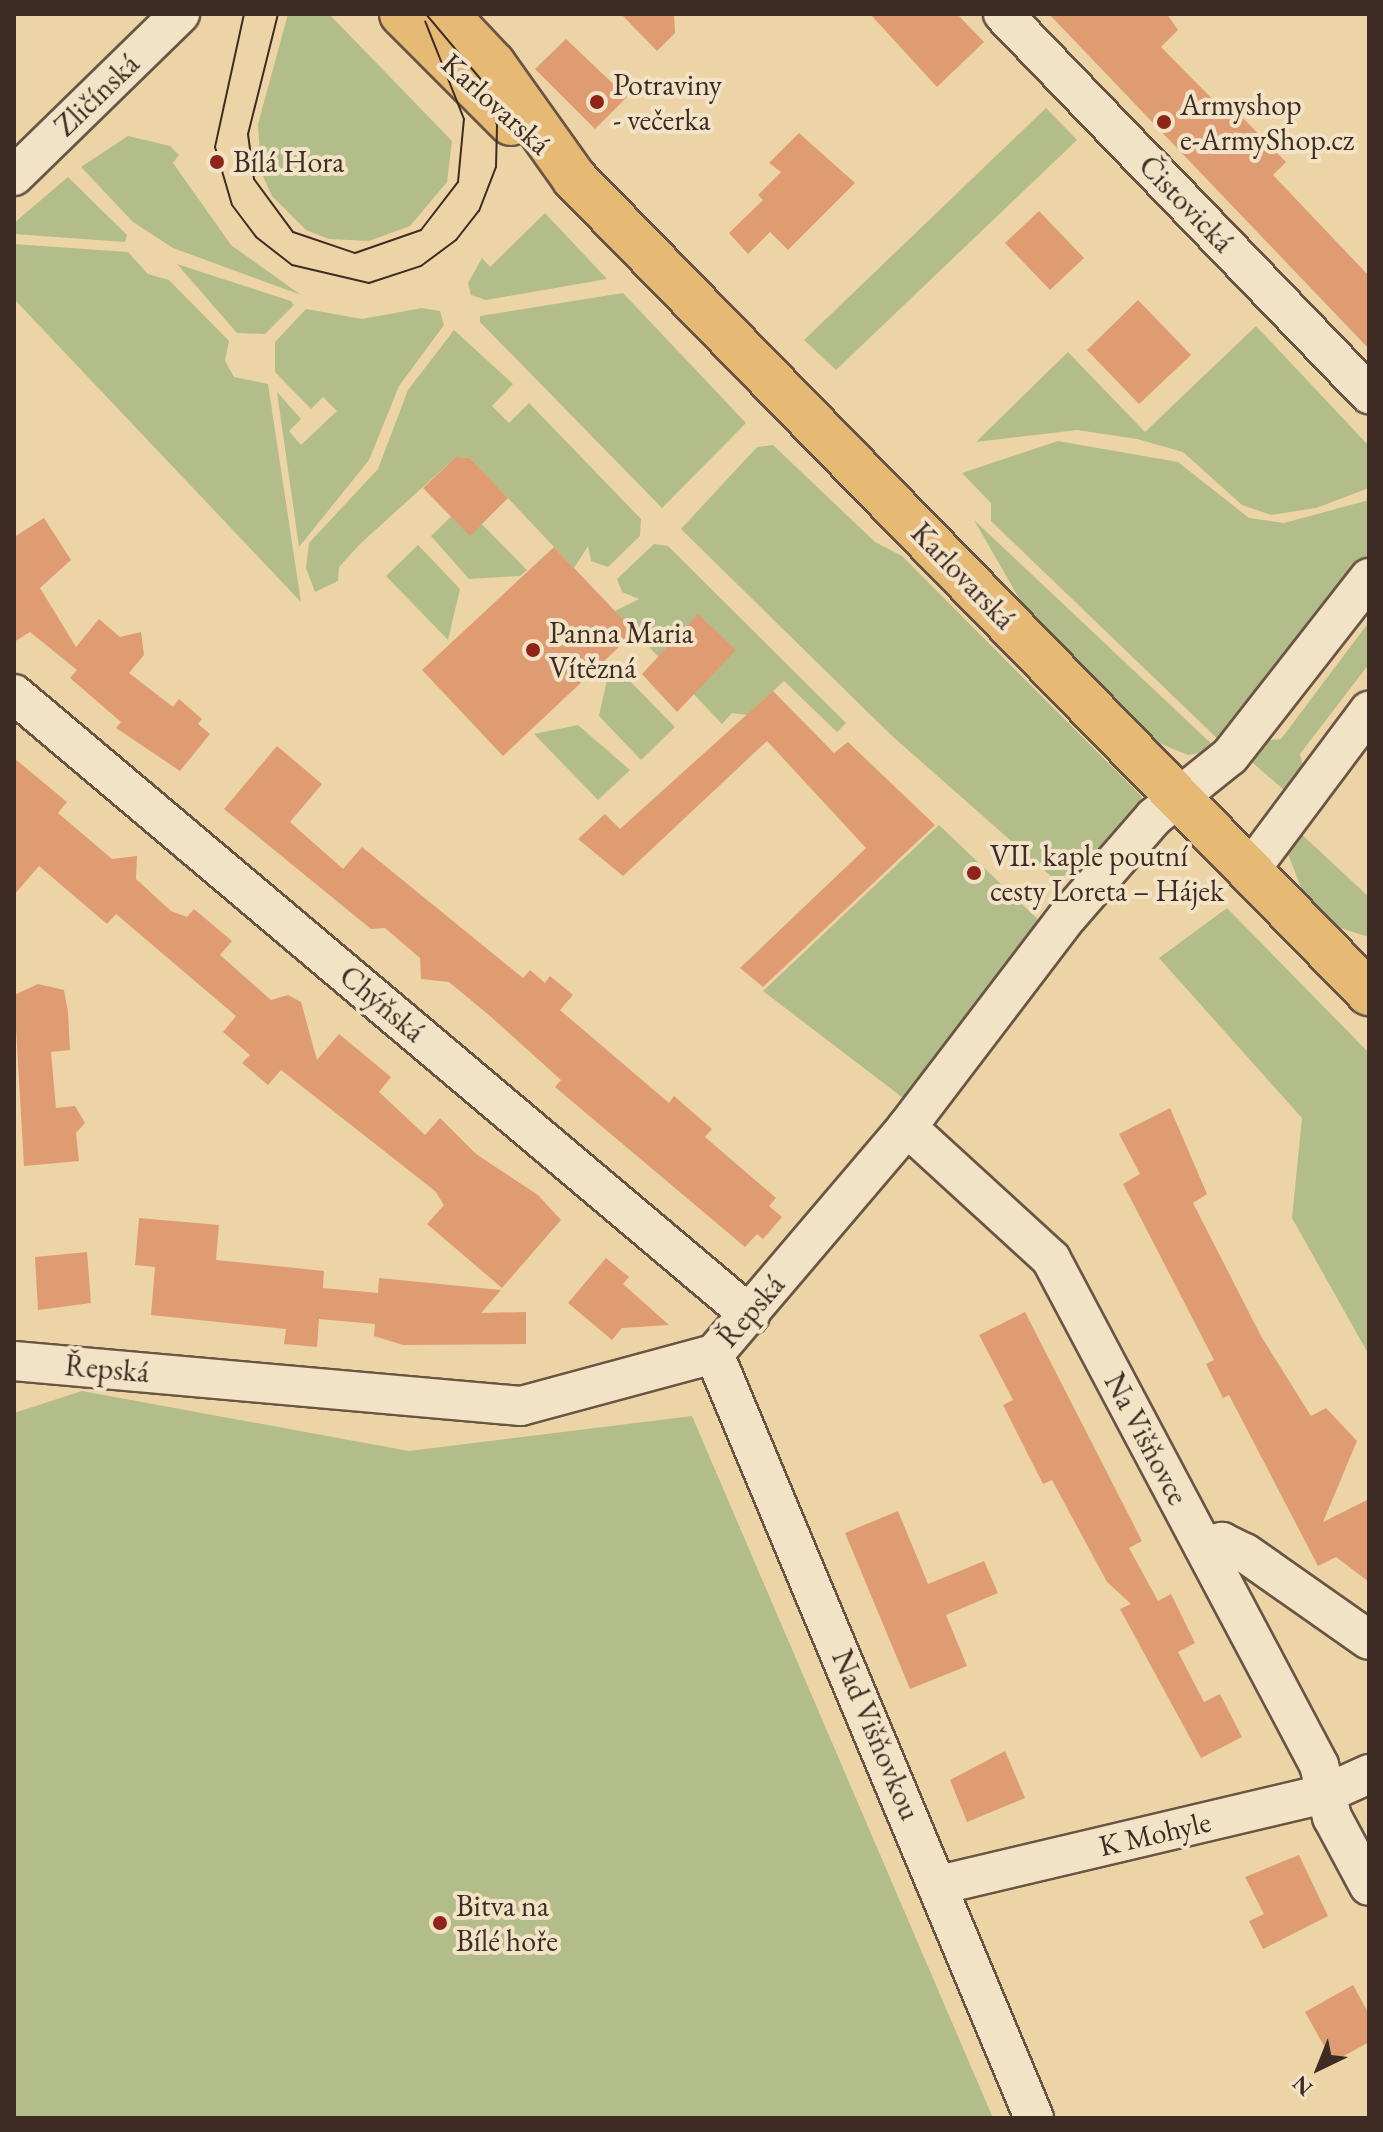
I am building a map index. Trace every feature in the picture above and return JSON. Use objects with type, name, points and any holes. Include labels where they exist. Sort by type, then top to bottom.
[{"type":"main road","name":"Karlovarská","points":[[402,14],[500,114],[556,159],[1369,993]]},
{"type":"main road","name":"Karlovarská","points":[[446,14],[499,71],[556,159]]},
{"type":"street","name":"Zličínská","points":[[14,176],[180,14]]},
{"type":"street","name":"Čistovická","points":[[1003,14],[1369,394]]},
{"type":"street","name":"Řepská","points":[[14,1361],[521,1406],[714,1354],[907,1127],[1068,916],[1177,795],[1230,756],[1369,578]]},
{"type":"street","name":"Chýňská","points":[[14,694],[750,1315]]},
{"type":"street","points":[[1250,870],[1369,711]]},
{"type":"street","name":"Na Višňovce","points":[[907,1127],[1051,1259],[1319,1765],[1327,1793],[1369,1886]]},
{"type":"street","name":"Nad Višňovkou","points":[[714,1354],[1034,2118]]},
{"type":"street","points":[[1204,1547],[1222,1542],[1245,1553],[1369,1640]]},
{"type":"street","name":"K Mohyle","points":[[939,1885],[1327,1793],[1369,1774]]},
{"type":"green space","points":[[288,14],[329,14],[452,141],[447,182],[410,226],[369,241],[329,239],[306,230],[272,196],[261,172],[258,124]]},
{"type":"green space","points":[[1046,108],[1077,140],[836,370],[804,340]]},
{"type":"green space","points":[[128,136],[170,146],[179,155],[173,163],[231,245],[301,295],[173,248],[133,222],[81,167]]},
{"type":"green space","points":[[68,177],[127,235],[125,242],[14,234],[14,223]]},
{"type":"green space","points":[[545,213],[607,279],[486,300],[471,295],[468,283],[482,258],[490,267]]},
{"type":"green space","points":[[14,244],[128,252],[148,274],[169,280],[229,341],[225,361],[234,377],[268,384],[301,602],[14,299]]},
{"type":"green space","points":[[177,264],[291,301],[294,305],[265,334],[237,333]]},
{"type":"green space","points":[[623,293],[746,423],[662,508],[480,322],[480,316]]},
{"type":"green space","points":[[422,308],[440,311],[444,325],[399,386],[369,460],[299,547],[277,392],[301,419],[289,431],[301,445],[337,411],[323,397],[311,409],[275,372],[275,342],[306,309],[362,319]]},
{"type":"green space","points":[[1256,326],[1369,446],[1369,488],[1316,508],[1271,515],[1242,505],[1183,452],[1137,439],[1077,430],[976,442],[1068,352],[1145,432]]},
{"type":"green space","points":[[454,330],[513,384],[492,406],[509,423],[529,403],[641,519],[640,536],[608,567],[591,561],[588,546],[574,568],[470,458],[456,457],[360,544],[339,567],[338,581],[315,592],[306,568],[309,543],[378,469],[408,390]]},
{"type":"green space","points":[[1058,441],[1178,462],[1249,518],[1284,523],[1369,500],[1369,555],[1224,745],[991,521],[991,503],[962,473]]},
{"type":"green space","points":[[773,445],[875,542],[902,556],[1141,796],[1143,807],[1085,874],[1052,877],[891,735],[681,529],[757,447]]},
{"type":"green space","points":[[463,505],[527,570],[520,576],[469,579],[431,536]]},
{"type":"green space","points":[[974,520],[1218,750],[1188,755],[1159,743],[1020,600]]},
{"type":"green space","points":[[654,544],[668,546],[846,723],[837,732],[784,681],[747,715],[732,713],[722,724],[615,611],[639,599],[622,592],[617,579]],"holes":[[[698,615],[711,675],[674,639]]]},
{"type":"green space","points":[[418,545],[460,589],[448,640],[386,576]]},
{"type":"green space","points":[[1369,622],[1369,664],[1300,754],[1305,776],[1290,795],[1247,758],[1258,741],[1281,739]]},
{"type":"green space","points":[[611,662],[675,727],[641,760],[599,716]]},
{"type":"green space","points":[[578,725],[630,770],[598,800],[534,734]]},
{"type":"green space","points":[[939,825],[1046,927],[907,1101],[763,991]]},
{"type":"green space","points":[[1298,831],[1369,897],[1369,937],[1337,927],[1303,892],[1288,854]]},
{"type":"green space","points":[[1227,908],[1369,1053],[1369,1355],[1292,1218],[1302,1118],[1159,958]]},
{"type":"green space","points":[[82,1391],[409,1451],[692,1416],[993,2118],[14,2118],[14,1413]]},
{"type":"building","points":[[621,14],[674,14],[675,33],[657,51]]},
{"type":"building","points":[[870,14],[957,14],[984,42],[937,87]]},
{"type":"building","points":[[1049,14],[1167,14],[1178,30],[1161,47],[1236,123],[1242,117],[1286,162],[1273,175],[1369,276],[1369,349]]},
{"type":"building","points":[[566,39],[627,97],[595,129],[535,69]]},
{"type":"building","points":[[799,133],[855,183],[788,250],[770,232],[748,254],[729,233],[763,200],[758,195],[781,172],[769,163]]},
{"type":"building","points":[[1039,211],[1084,258],[1050,290],[1005,243]]},
{"type":"building","points":[[1138,300],[1191,355],[1139,404],[1087,350]]},
{"type":"building","points":[[456,457],[470,458],[508,498],[470,536],[423,488]]},
{"type":"building","points":[[44,518],[71,560],[40,588],[76,647],[99,619],[120,637],[141,632],[144,655],[129,673],[173,707],[179,699],[202,719],[198,724],[210,734],[180,771],[116,728],[121,722],[70,678],[77,670],[30,632],[14,642],[14,537]]},
{"type":"building","points":[[554,547],[635,632],[503,756],[422,670]]},
{"type":"building","points":[[698,614],[736,650],[677,712],[642,674]]},
{"type":"building","points":[[773,691],[834,753],[848,742],[935,825],[763,987],[740,968],[866,848],[767,741],[623,876],[578,839],[605,814],[620,829]]},
{"type":"building","points":[[277,746],[322,784],[290,822],[343,869],[362,847],[523,978],[530,970],[545,983],[550,976],[573,995],[560,1010],[669,1103],[674,1096],[712,1129],[705,1137],[776,1198],[769,1206],[782,1217],[763,1239],[757,1234],[745,1247],[555,1087],[561,1080],[490,1016],[449,982],[421,979],[420,958],[385,928],[371,929],[224,809]]},
{"type":"building","points":[[14,758],[67,802],[58,813],[112,859],[137,856],[136,879],[171,911],[187,917],[194,909],[232,941],[220,955],[271,1000],[288,995],[301,1002],[317,1060],[339,1034],[391,1077],[379,1092],[425,1135],[440,1118],[476,1154],[538,1195],[561,1220],[502,1288],[427,1224],[444,1205],[435,1191],[281,1070],[268,1085],[242,1063],[250,1055],[223,1032],[236,1016],[116,914],[107,924],[39,866],[14,895]]},
{"type":"building","points":[[38,984],[64,990],[70,1050],[51,1052],[56,1108],[75,1106],[85,1123],[76,1133],[79,1161],[24,1166],[14,995]]},
{"type":"building","points":[[1170,1108],[1207,1194],[1193,1203],[1261,1336],[1311,1416],[1326,1408],[1357,1441],[1323,1522],[1369,1499],[1369,1582],[1336,1557],[1318,1566],[1229,1395],[1223,1398],[1206,1364],[1214,1360],[1123,1184],[1140,1174],[1119,1134]]},
{"type":"building","points":[[139,1218],[219,1225],[216,1260],[324,1271],[323,1288],[378,1293],[379,1278],[501,1290],[481,1313],[526,1312],[526,1344],[403,1345],[374,1336],[375,1324],[319,1319],[317,1347],[284,1344],[286,1329],[151,1315],[155,1267],[135,1265]]},
{"type":"building","points":[[87,1252],[91,1303],[38,1310],[35,1257]]},
{"type":"building","points":[[606,1258],[629,1277],[623,1284],[669,1325],[622,1328],[612,1340],[568,1303]]},
{"type":"building","points":[[1025,1312],[1142,1541],[1129,1548],[1158,1601],[1171,1594],[1195,1643],[1178,1652],[1204,1702],[1220,1694],[1242,1737],[1201,1758],[1120,1609],[1131,1604],[1107,1582],[1052,1480],[1043,1484],[1003,1405],[1013,1400],[979,1335]]},
{"type":"building","points":[[898,1511],[928,1584],[984,1561],[998,1593],[946,1615],[967,1666],[910,1689],[845,1533]]},
{"type":"building","points":[[1005,1751],[1025,1798],[967,1822],[950,1780]]},
{"type":"building","points":[[1299,1855],[1328,1916],[1263,1949],[1249,1921],[1264,1914],[1245,1877]]},
{"type":"building","points":[[1353,1985],[1369,2014],[1369,2042],[1333,2062],[1305,2012]]},
{"type":"tram line","points":[[244,14],[215,147],[232,205],[256,237],[292,265],[369,283],[421,266],[456,240],[479,211],[496,167],[497,125],[483,82],[426,14]]},
{"type":"tram line","points":[[278,14],[248,134],[254,179],[293,232],[355,253],[421,230],[458,182],[464,119],[425,21]]},
{"type":"place","name":"Potraviny - večerka","points":[[597,102]]},
{"type":"place","name":"Armyshop e-ArmyShop.cz","points":[[1164,122]]},
{"type":"place","name":"Bílá Hora","points":[[217,162]]},
{"type":"place","name":"Panna Maria Vítězná","points":[[533,650]]},
{"type":"place","name":"Ⅶ. kaple poutní cesty Loreta – Hájek","points":[[974,873]]},
{"type":"place","name":"Bitva na Bílé hoře","points":[[440,1923]]}]
